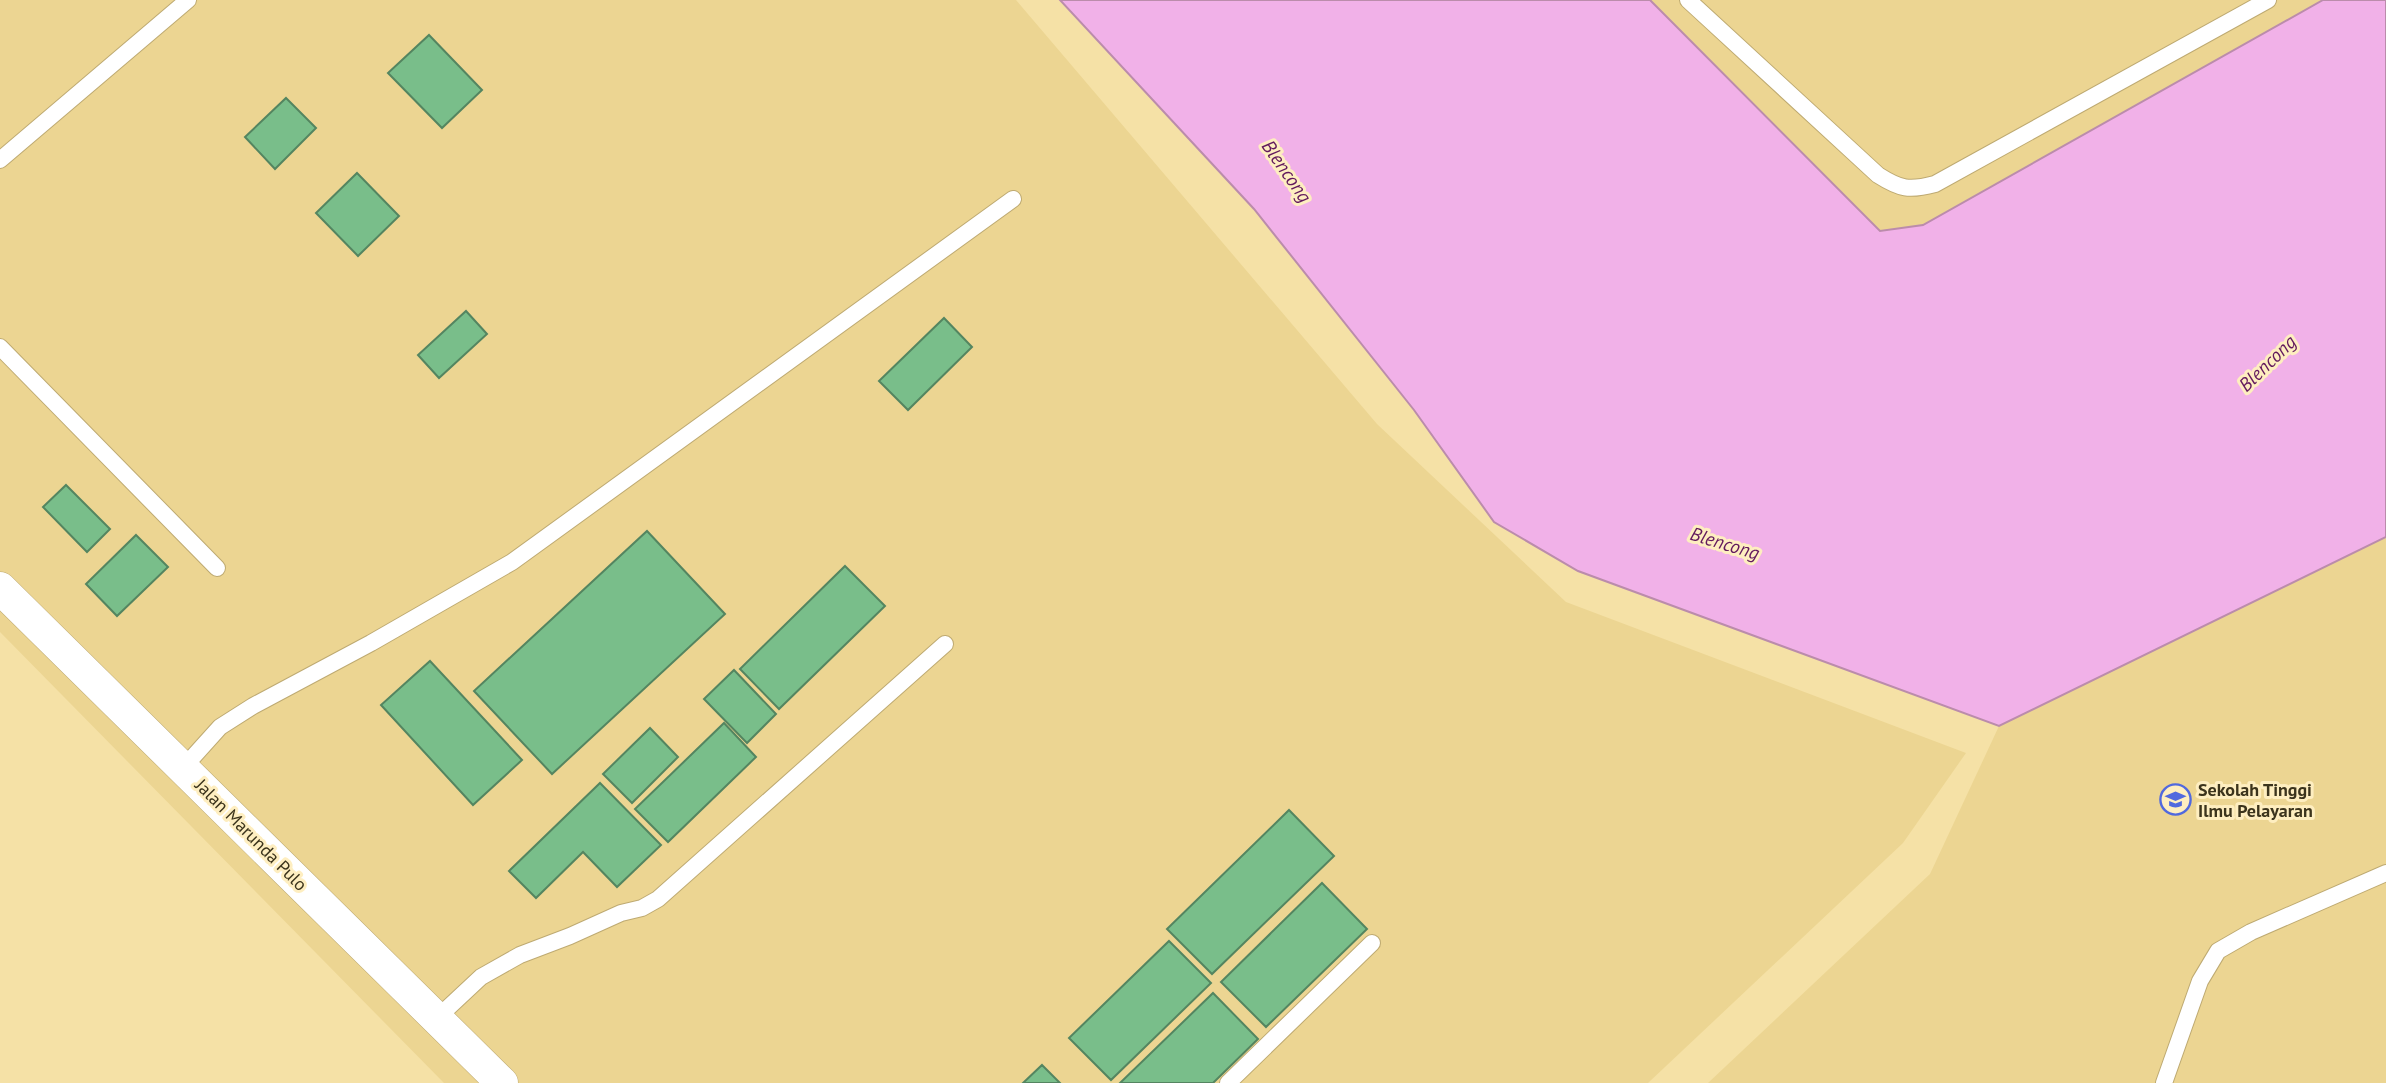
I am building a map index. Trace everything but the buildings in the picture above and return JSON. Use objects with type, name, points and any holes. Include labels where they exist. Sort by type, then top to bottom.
[{"type":"street","name":"Jalan Marunda Pulo","points":[[0,588],[502,1083]]},
{"type":"lane","points":[[0,160],[188,0]]},
{"type":"lane","points":[[1688,0],[1878,175],[1895,186],[1914,190],[1935,184],[2268,0]]},
{"type":"lane","points":[[183,768],[220,727],[242,713],[512,562],[1013,199]]},
{"type":"lane","points":[[0,347],[217,568]]},
{"type":"lane","points":[[436,1018],[481,977],[520,954],[642,908],[658,899],[945,644]]},
{"type":"lane","points":[[2164,1083],[2200,981],[2218,951],[2251,932],[2386,873]]},
{"type":"lane","points":[[1228,1083],[1372,943]]},
{"type":"shaded area","points":[[0,0],[1016,0],[1377,424],[1566,602],[1966,753],[1903,843],[1648,1083],[444,1083],[0,632]]},
{"type":"shaded area","points":[[1650,0],[2323,0],[1923,225],[1880,232]]},
{"type":"shaded area","name":"Sekolah Tinggi Ilmu Pelayaran","points":[[2386,537],[2386,1083],[1708,1083],[1930,874],[1999,726]]},
{"type":"water","name":"Blencong","points":[[1060,0],[1650,0],[1880,231],[1923,225],[2323,0],[2386,0],[2386,537],[1999,726],[1578,571],[1494,522],[1414,410],[1254,209]]},
{"type":"place","name":"Sekolah Tinggi Ilmu Pelayaran","points":[[2175,800]]}]
